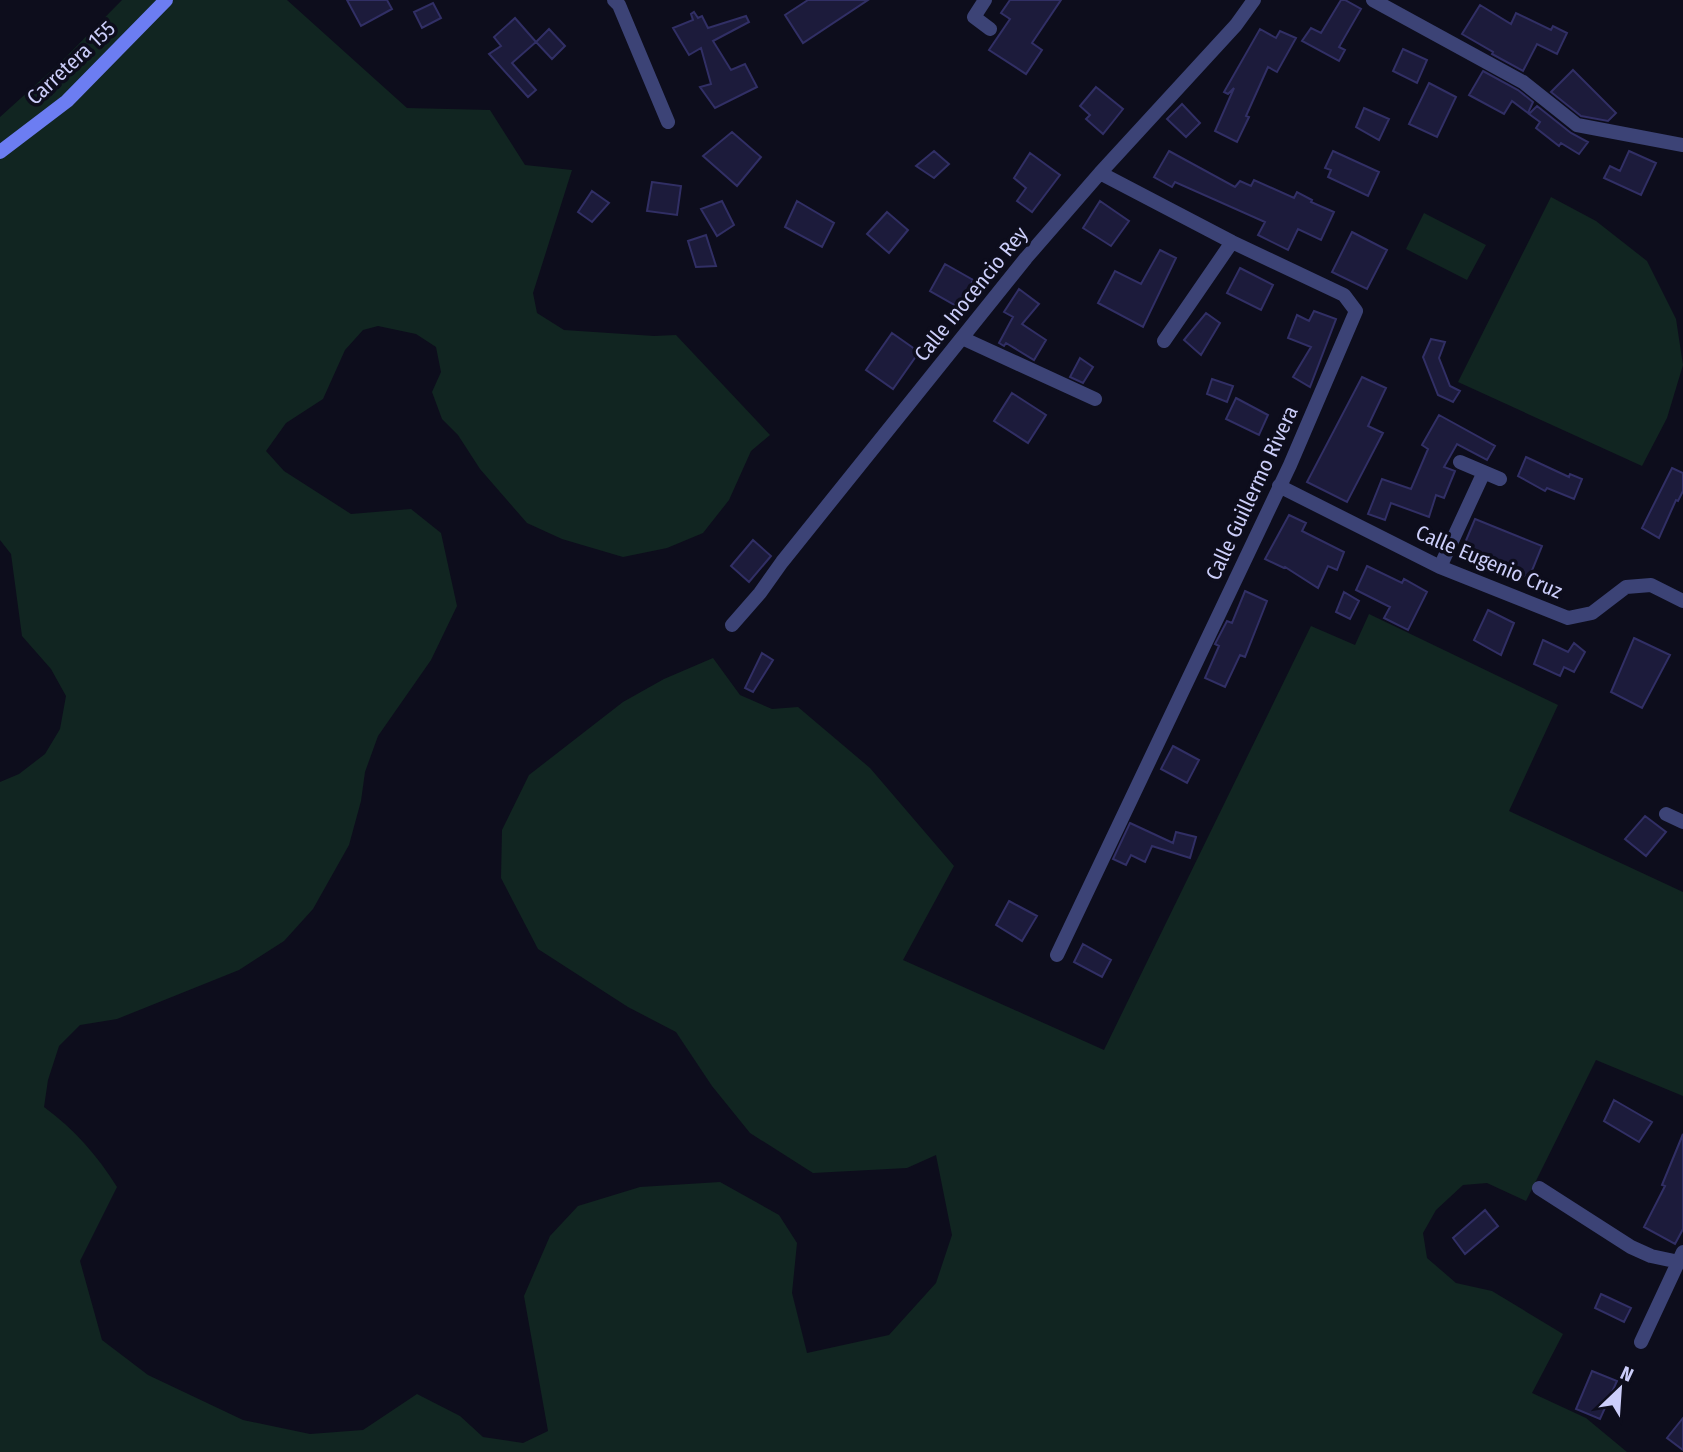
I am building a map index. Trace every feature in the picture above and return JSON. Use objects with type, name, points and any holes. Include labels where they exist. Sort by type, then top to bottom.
[{"type":"street","name":"Carretera 155","points":[[0,152],[66,101],[166,0]]},
{"type":"street","points":[[614,0],[619,5],[668,122]]},
{"type":"street","points":[[985,0],[974,17],[990,29]]},
{"type":"street","name":"Calle Inocencio Rey","points":[[732,625],[1026,258],[1236,25],[1254,0]]},
{"type":"street","points":[[1373,0],[1522,82],[1577,125],[1683,145]]},
{"type":"street","name":"Calle Guillermo Rivera","points":[[1058,954],[1279,486],[1356,311],[1344,295],[1232,242],[1100,173]]},
{"type":"street","points":[[1164,341],[1232,242]]},
{"type":"street","points":[[962,338],[1095,399]]},
{"type":"street","points":[[1460,462],[1500,479]]},
{"type":"street","points":[[1440,567],[1484,472]]},
{"type":"street","name":"Calle Eugenio Cruz","points":[[1279,486],[1440,567],[1568,618],[1592,613],[1626,587],[1651,585],[1683,601]]},
{"type":"street","points":[[1666,814],[1683,822]]},
{"type":"street","points":[[1539,1188],[1631,1247],[1650,1256],[1681,1257],[1641,1342]]},
{"type":"green space","points":[[122,0],[287,0],[407,108],[490,110],[525,165],[572,170],[533,293],[537,313],[564,330],[676,335],[770,435],[751,451],[729,500],[703,533],[667,548],[623,557],[562,539],[527,523],[480,469],[458,435],[442,419],[432,392],[441,372],[436,347],[416,334],[378,326],[363,330],[345,350],[323,399],[286,423],[266,451],[284,471],[351,514],[411,509],[441,533],[457,606],[431,660],[378,736],[365,772],[361,801],[349,845],[313,909],[284,941],[239,970],[117,1019],[80,1025],[59,1046],[48,1080],[44,1107],[84,1143],[117,1187],[80,1261],[102,1340],[148,1375],[243,1420],[310,1434],[363,1430],[417,1394],[460,1416],[483,1437],[523,1443],[548,1431],[524,1296],[550,1236],[578,1206],[640,1187],[720,1182],[779,1215],[797,1243],[792,1293],[807,1353],[889,1335],[936,1283],[952,1235],[936,1155],[907,1168],[813,1173],[750,1133],[712,1086],[676,1032],[628,1007],[538,949],[501,878],[502,830],[529,775],[623,702],[664,679],[713,658],[740,695],[772,709],[798,707],[870,768],[954,866],[903,960],[1104,1050],[1311,626],[1355,645],[1369,614],[1558,705],[1509,811],[1683,892],[1683,1096],[1596,1060],[1526,1201],[1487,1183],[1463,1185],[1436,1210],[1423,1233],[1427,1258],[1456,1283],[1492,1291],[1563,1334],[1532,1393],[1586,1418],[1627,1452],[0,1452],[0,782],[19,774],[45,754],[60,729],[66,696],[51,669],[22,636],[11,554],[0,540],[0,117],[63,60]]},
{"type":"green space","points":[[1551,197],[1596,221],[1647,261],[1676,319],[1683,365],[1667,418],[1642,466],[1458,382]]},
{"type":"green space","points":[[1424,213],[1486,245],[1467,280],[1406,249]]},
{"type":"building","points":[[347,0],[387,0],[392,9],[361,26]]},
{"type":"building","points":[[808,0],[868,0],[803,43],[785,15]]},
{"type":"building","points":[[1010,0],[1061,0],[1032,43],[1042,50],[1026,74],[989,50],[1010,19],[1001,13]]},
{"type":"building","points":[[1341,0],[1361,9],[1339,47],[1345,50],[1339,61],[1302,41],[1311,28],[1321,33]]},
{"type":"building","points":[[433,3],[441,18],[422,28],[414,12]]},
{"type":"building","points":[[1480,5],[1511,24],[1516,13],[1551,30],[1553,26],[1567,33],[1557,54],[1537,44],[1523,71],[1462,34]]},
{"type":"building","points":[[694,12],[698,18],[702,16],[708,28],[746,16],[749,22],[713,41],[731,70],[745,64],[757,87],[715,108],[700,87],[711,84],[701,48],[689,55],[673,28],[693,20],[691,14]]},
{"type":"building","points":[[515,18],[536,42],[512,63],[536,90],[528,97],[489,54],[501,46],[494,37]]},
{"type":"building","points":[[549,29],[565,46],[552,59],[536,42]]},
{"type":"building","points":[[1260,29],[1276,38],[1280,31],[1296,38],[1277,72],[1268,67],[1237,142],[1215,131],[1234,88],[1228,94],[1224,92]]},
{"type":"building","points":[[1403,49],[1427,60],[1417,83],[1393,71]]},
{"type":"building","points":[[1573,70],[1616,113],[1608,121],[1581,116],[1551,92]]},
{"type":"building","points":[[1483,71],[1518,90],[1533,102],[1528,113],[1512,101],[1504,114],[1469,95]]},
{"type":"building","points":[[1429,83],[1456,97],[1437,137],[1409,124]]},
{"type":"building","points":[[1096,87],[1123,109],[1103,134],[1086,119],[1090,115],[1080,106]]},
{"type":"building","points":[[1182,104],[1200,123],[1186,137],[1167,119]]},
{"type":"building","points":[[1537,106],[1571,133],[1588,142],[1579,154],[1561,143],[1559,146],[1536,128],[1540,122],[1529,114]]},
{"type":"building","points":[[1364,108],[1389,119],[1379,140],[1356,127]]},
{"type":"building","points":[[732,132],[761,157],[737,186],[703,156]]},
{"type":"building","points":[[934,151],[949,164],[934,178],[916,166]]},
{"type":"building","points":[[1169,151],[1235,187],[1240,181],[1251,186],[1254,180],[1294,198],[1297,192],[1312,200],[1311,202],[1334,212],[1321,240],[1298,229],[1288,250],[1258,235],[1265,222],[1175,182],[1172,187],[1154,177]]},
{"type":"building","points":[[1333,151],[1379,172],[1368,196],[1328,177],[1331,170],[1325,168]]},
{"type":"building","points":[[1629,151],[1656,163],[1641,195],[1604,178],[1610,166],[1620,171]]},
{"type":"building","points":[[1030,153],[1060,175],[1032,212],[1017,201],[1026,188],[1014,178]]},
{"type":"building","points":[[652,182],[681,186],[677,215],[647,211]]},
{"type":"building","points":[[592,191],[609,203],[592,222],[578,212]]},
{"type":"building","points":[[722,201],[734,225],[717,236],[701,209]]},
{"type":"building","points":[[797,201],[834,223],[822,247],[785,227]]},
{"type":"building","points":[[1100,201],[1129,221],[1111,246],[1083,228]]},
{"type":"building","points":[[887,212],[908,230],[889,253],[867,234]]},
{"type":"building","points":[[1352,232],[1387,250],[1367,289],[1332,272]]},
{"type":"building","points":[[706,235],[716,266],[696,267],[688,241]]},
{"type":"building","points":[[1160,250],[1176,258],[1143,327],[1098,303],[1115,271],[1141,284]]},
{"type":"building","points":[[945,264],[973,280],[960,308],[930,291]]},
{"type":"building","points":[[1240,268],[1273,285],[1261,310],[1227,293]]},
{"type":"building","points":[[1019,289],[1039,304],[1022,324],[1046,340],[1034,360],[1006,343],[1004,346],[999,343],[1013,317],[1004,312]]},
{"type":"building","points":[[1314,311],[1336,319],[1310,387],[1293,377],[1311,347],[1288,338],[1297,315],[1309,321]]},
{"type":"building","points":[[1206,313],[1220,323],[1201,355],[1184,340]]},
{"type":"building","points":[[892,333],[919,352],[893,389],[866,370]]},
{"type":"building","points":[[1431,339],[1445,342],[1439,358],[1450,386],[1460,391],[1453,402],[1438,395],[1423,357]]},
{"type":"building","points":[[1080,358],[1093,367],[1083,383],[1070,377]]},
{"type":"building","points":[[1362,377],[1386,388],[1368,426],[1383,433],[1347,502],[1307,482]]},
{"type":"building","points":[[1212,379],[1233,386],[1227,402],[1207,394]]},
{"type":"building","points":[[1012,393],[1046,415],[1028,443],[994,421]]},
{"type":"building","points":[[1236,398],[1268,415],[1259,435],[1226,419]]},
{"type":"building","points":[[1439,415],[1495,446],[1487,460],[1457,444],[1444,467],[1455,471],[1444,498],[1436,495],[1429,517],[1391,503],[1385,520],[1368,514],[1382,479],[1411,489],[1428,449],[1422,445]]},
{"type":"building","points":[[1526,457],[1569,477],[1570,474],[1582,479],[1574,499],[1547,488],[1545,491],[1518,476]]},
{"type":"building","points":[[1672,468],[1683,473],[1683,491],[1678,501],[1676,500],[1659,538],[1642,528]]},
{"type":"building","points":[[1289,515],[1306,523],[1302,531],[1344,552],[1337,570],[1328,566],[1318,588],[1285,567],[1265,559]]},
{"type":"building","points":[[1475,519],[1542,546],[1529,578],[1462,550]]},
{"type":"building","points":[[753,540],[771,556],[749,582],[731,566]]},
{"type":"building","points":[[1367,566],[1402,583],[1404,579],[1427,592],[1408,630],[1384,618],[1390,607],[1356,590]]},
{"type":"building","points":[[1245,591],[1267,601],[1245,657],[1240,655],[1225,687],[1205,678],[1219,646],[1215,644],[1227,621],[1232,623]]},
{"type":"building","points":[[1344,592],[1359,601],[1350,619],[1336,612]]},
{"type":"building","points":[[1488,610],[1514,623],[1501,655],[1474,640]]},
{"type":"building","points":[[1634,638],[1670,655],[1642,708],[1611,692]]},
{"type":"building","points":[[1543,640],[1568,652],[1574,643],[1585,652],[1574,672],[1564,667],[1560,676],[1534,664]]},
{"type":"building","points":[[762,653],[773,660],[753,692],[745,688]]},
{"type":"building","points":[[1173,746],[1199,760],[1187,783],[1161,769]]},
{"type":"building","points":[[1645,816],[1666,832],[1646,856],[1625,839]]},
{"type":"building","points":[[1130,823],[1173,843],[1176,832],[1196,837],[1190,858],[1152,846],[1145,862],[1131,855],[1126,865],[1113,859]]},
{"type":"building","points":[[1009,901],[1037,916],[1022,941],[996,925]]},
{"type":"building","points":[[1083,944],[1111,960],[1102,977],[1074,962]]},
{"type":"building","points":[[1614,1100],[1652,1122],[1639,1142],[1604,1121]]},
{"type":"building","points":[[1683,1134],[1683,1229],[1675,1244],[1644,1227],[1665,1186],[1662,1185]]},
{"type":"building","points":[[1485,1210],[1498,1226],[1465,1254],[1453,1238]]},
{"type":"building","points":[[1601,1294],[1631,1308],[1624,1322],[1595,1308]]},
{"type":"building","points":[[1592,1371],[1617,1381],[1600,1419],[1576,1409]]},
{"type":"building","points":[[1683,1418],[1683,1450],[1667,1438]]}]
